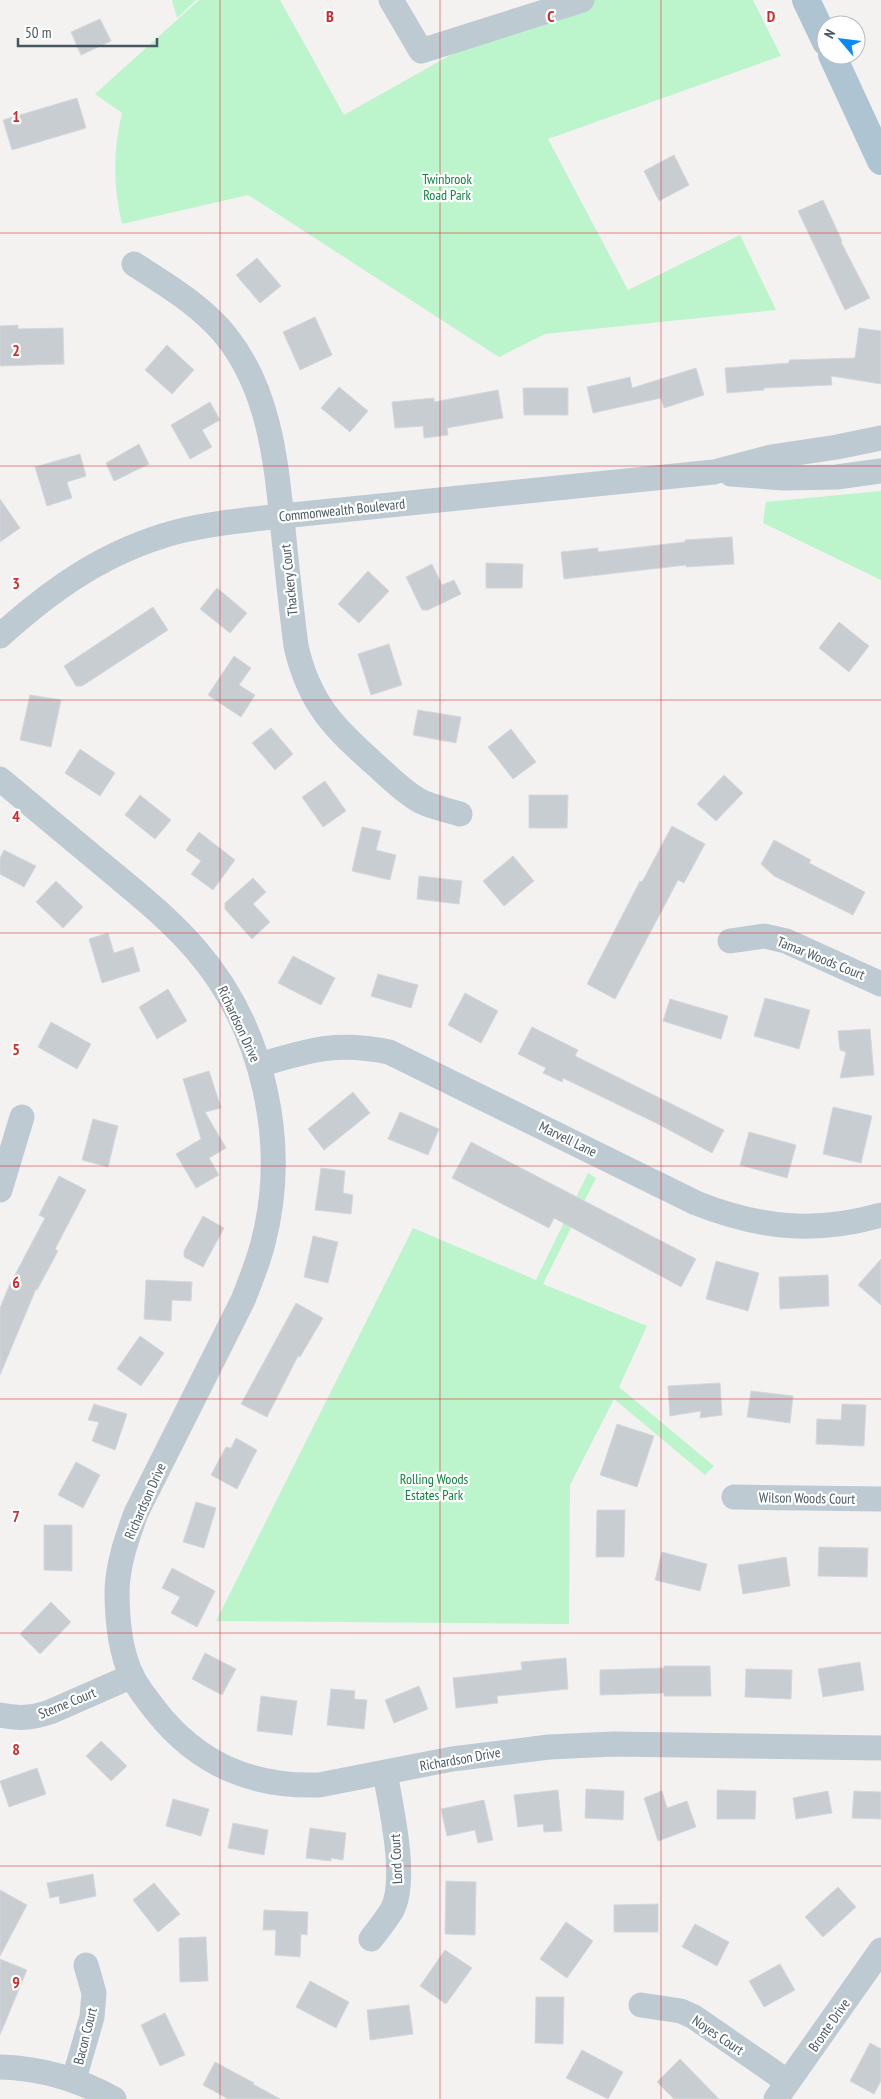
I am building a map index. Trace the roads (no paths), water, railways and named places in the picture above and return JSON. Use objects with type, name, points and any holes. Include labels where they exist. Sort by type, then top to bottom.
[{"type":"main road","points":[[806,0],[816,21]]},
{"type":"main road","points":[[837,65],[881,162]]},
{"type":"street","points":[[391,0],[421,51],[582,0]]},
{"type":"street","name":"Thackery Court","points":[[134,264],[193,303],[225,335],[235,348],[254,383],[270,430],[299,662],[317,702],[342,736],[404,790],[421,802],[460,814]]},
{"type":"street","name":"Commonwealth Boulevard","points":[[0,636],[36,603],[80,573],[128,549],[175,532],[215,524],[282,516],[714,472],[771,457],[881,438]]},
{"type":"street","name":"Commonwealth Boulevard","points":[[714,472],[784,478],[837,477],[881,471]]},
{"type":"street","name":"Richardson Drive","points":[[0,779],[143,898],[176,928],[198,952],[231,1000],[259,1065],[265,1087],[271,1129],[273,1162],[271,1202],[264,1242],[243,1300],[136,1513],[126,1542],[119,1573],[118,1605],[123,1648],[132,1676],[169,1727],[208,1759],[237,1773],[265,1782],[297,1785],[319,1785],[452,1759],[549,1747],[614,1744],[881,1748]]},
{"type":"street","name":"Tamar Woods Court","points":[[730,941],[764,936],[786,941],[881,984]]},
{"type":"street","name":"Marvell Lane","points":[[259,1065],[310,1050],[336,1046],[364,1047],[390,1052],[696,1203],[725,1215],[753,1222],[794,1227],[831,1226],[881,1215]]},
{"type":"street","points":[[0,1190],[22,1117]]},
{"type":"street","name":"Wilson Woods Court","points":[[734,1497],[881,1499]]},
{"type":"street","name":"Sterne Court","points":[[0,1715],[19,1719],[36,1717],[132,1676]]},
{"type":"street","name":"Lord Court","points":[[372,1939],[392,1909],[397,1892],[397,1845],[385,1773]]},
{"type":"street","name":"Bronte Drive","points":[[782,2091],[881,1950]]},
{"type":"street","name":"Bacon Court","points":[[74,2079],[92,2017],[94,1993],[86,1965]]},
{"type":"street","name":"Noyes Court","points":[[641,2005],[681,2011],[694,2018],[782,2091]]},
{"type":"street","points":[[0,2067],[34,2070],[74,2079],[114,2099]]},
{"type":"park label","name":"Twinbrook Road Park","points":[[447,187]]},
{"type":"park label","name":"Rolling Woods Estates Park","points":[[434,1488]]}]
